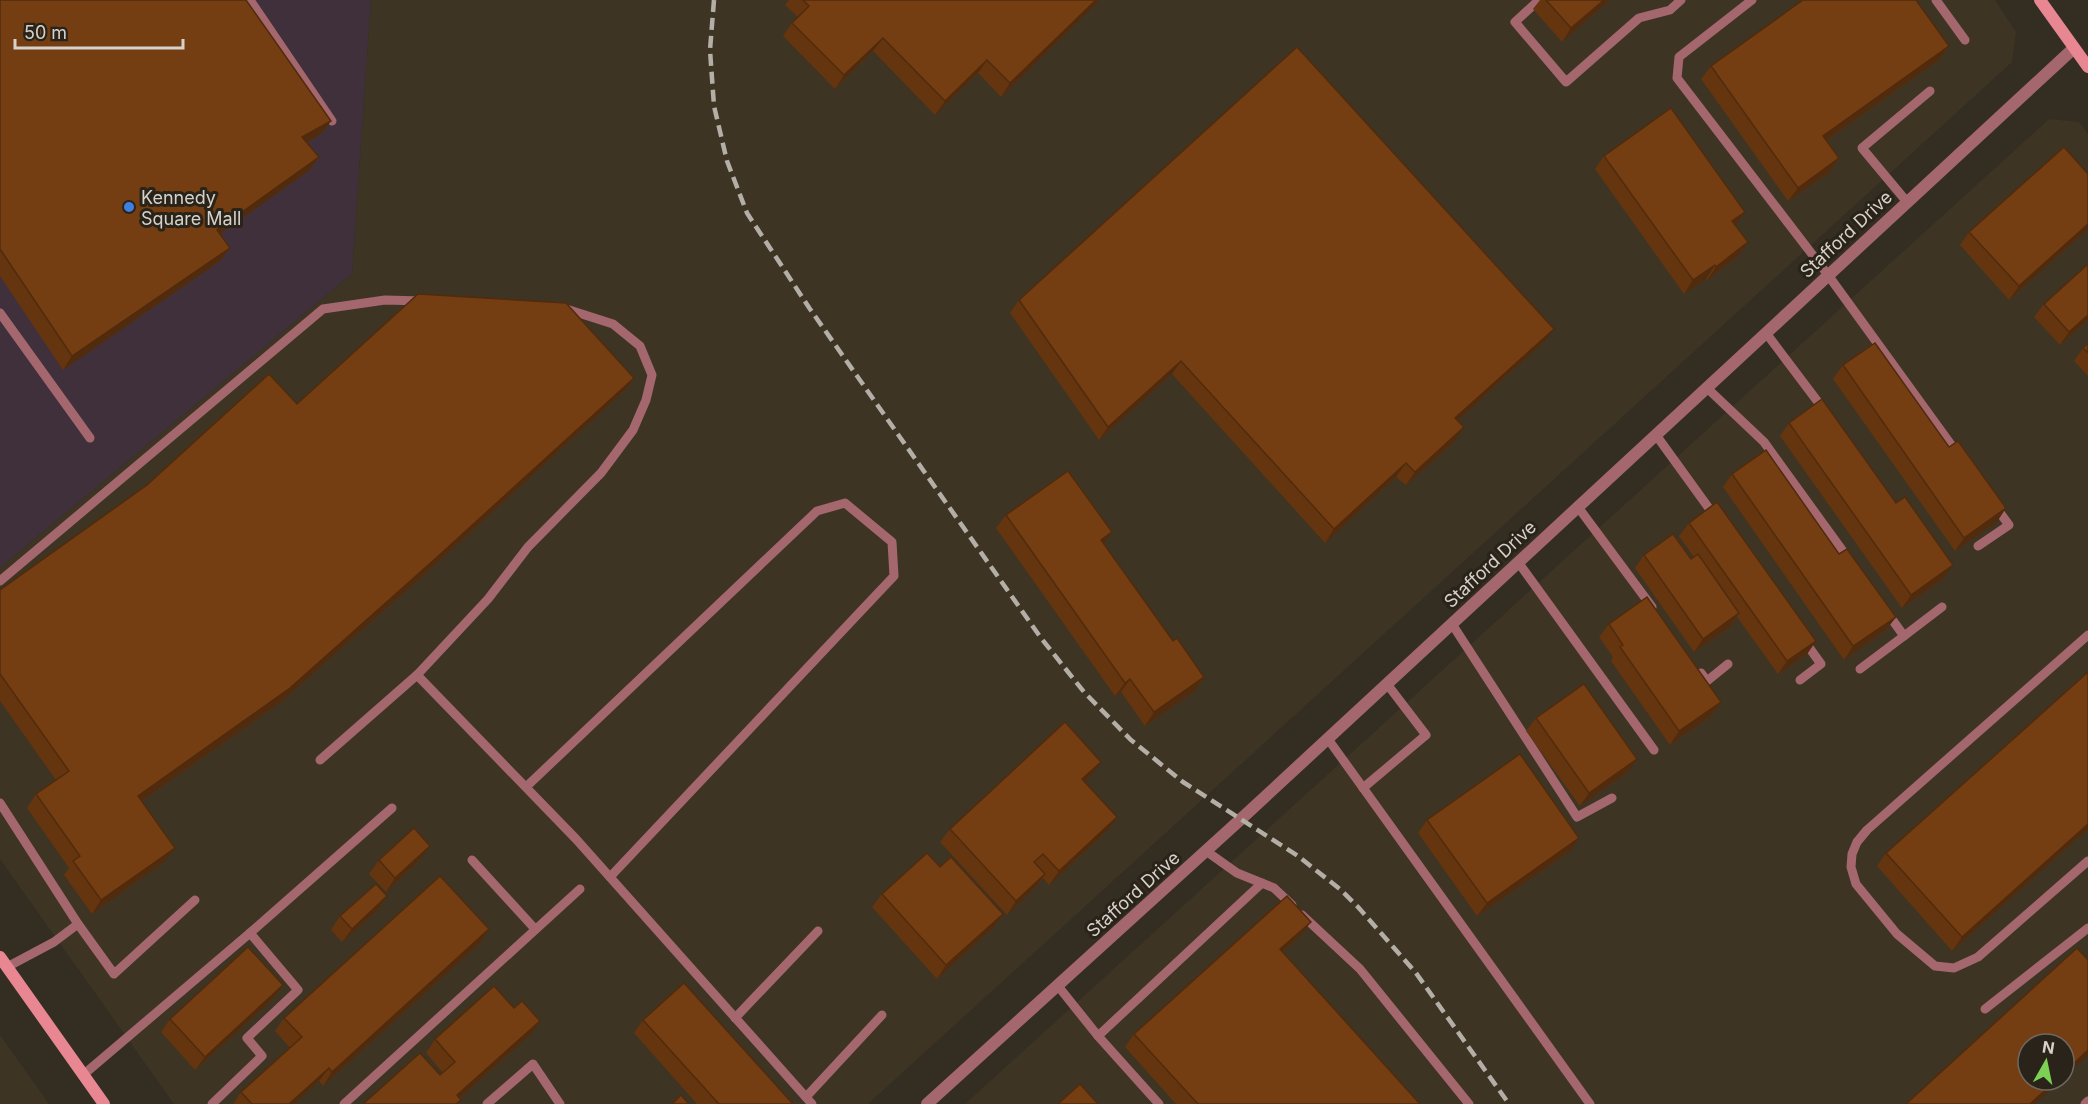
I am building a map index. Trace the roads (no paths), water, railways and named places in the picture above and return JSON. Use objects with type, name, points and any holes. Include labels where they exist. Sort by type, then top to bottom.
[{"type":"main road","points":[[2044,1],[2088,67]]},
{"type":"main road","points":[[4,962],[83,1075],[98,1101]]},
{"type":"street","name":"Stafford Drive","points":[[927,1104],[1328,739],[2074,48]]},
{"type":"lane","points":[[250,0],[332,121]]},
{"type":"lane","points":[[1539,0],[1515,22],[1566,82],[1639,18],[1670,10],[1682,0]]},
{"type":"lane","points":[[1752,0],[1679,57],[1677,78],[1828,275],[1960,458]]},
{"type":"lane","points":[[1936,0],[1965,40]]},
{"type":"lane","points":[[1907,202],[1862,148],[1930,91]]},
{"type":"lane","points":[[0,580],[323,309],[386,300],[432,301]]},
{"type":"lane","points":[[320,760],[417,675],[488,599],[528,547],[601,473],[633,430],[646,400],[652,375],[640,346],[613,324],[564,307],[554,307]]},
{"type":"lane","points":[[0,313],[90,438]]},
{"type":"lane","points":[[1766,333],[1828,416]]},
{"type":"lane","points":[[1707,388],[1764,442],[1857,571]]},
{"type":"lane","points":[[1656,435],[1725,530]]},
{"type":"lane","points":[[1978,546],[2009,525],[1988,496]]},
{"type":"lane","points":[[526,787],[817,511],[845,503],[892,542],[894,576],[610,877]]},
{"type":"lane","points":[[1578,507],[1659,617]]},
{"type":"lane","points":[[1518,562],[1654,750]]},
{"type":"lane","points":[[1878,599],[1904,636]]},
{"type":"lane","points":[[1860,669],[1942,607]]},
{"type":"lane","points":[[1452,624],[1577,817],[1612,798]]},
{"type":"lane","points":[[1800,680],[1821,664],[1801,635]]},
{"type":"lane","points":[[2088,635],[1867,830],[1857,842],[1852,854],[1851,867],[1856,884],[1897,934],[1935,966],[1954,968],[1978,957],[2088,861]]},
{"type":"lane","points":[[1693,663],[1707,681],[1728,664]]},
{"type":"lane","points":[[417,675],[576,839],[809,1100],[882,1015]]},
{"type":"lane","points":[[1363,788],[1426,735],[1387,684]]},
{"type":"lane","points":[[1328,739],[1590,1104]]},
{"type":"lane","points":[[0,803],[78,924],[114,974],[195,900]]},
{"type":"lane","points":[[83,1075],[392,808]]},
{"type":"lane","points":[[1206,851],[1237,873],[1274,888],[1360,969],[1469,1104]]},
{"type":"lane","points":[[472,860],[535,929]]},
{"type":"lane","points":[[1098,1036],[1262,883]]},
{"type":"lane","points":[[344,1104],[580,889]]},
{"type":"lane","points":[[4,962],[54,942],[78,924]]},
{"type":"lane","points":[[1985,1009],[2088,928]]},
{"type":"lane","points":[[735,1018],[818,931]]},
{"type":"lane","points":[[212,1104],[262,1056],[247,1038],[298,990],[250,933]]},
{"type":"lane","points":[[1058,986],[1098,1036],[1159,1104]]},
{"type":"lane","points":[[487,1104],[533,1064],[560,1104]]},
{"type":"railway","points":[[714,0],[710,50],[714,106],[727,161],[747,213],[810,309],[1041,638],[1084,692],[1131,740],[1183,782],[1298,856],[1341,890],[1416,973],[1509,1104]]},
{"type":"place","name":"Kennedy Square Mall","points":[[129,207]]}]
